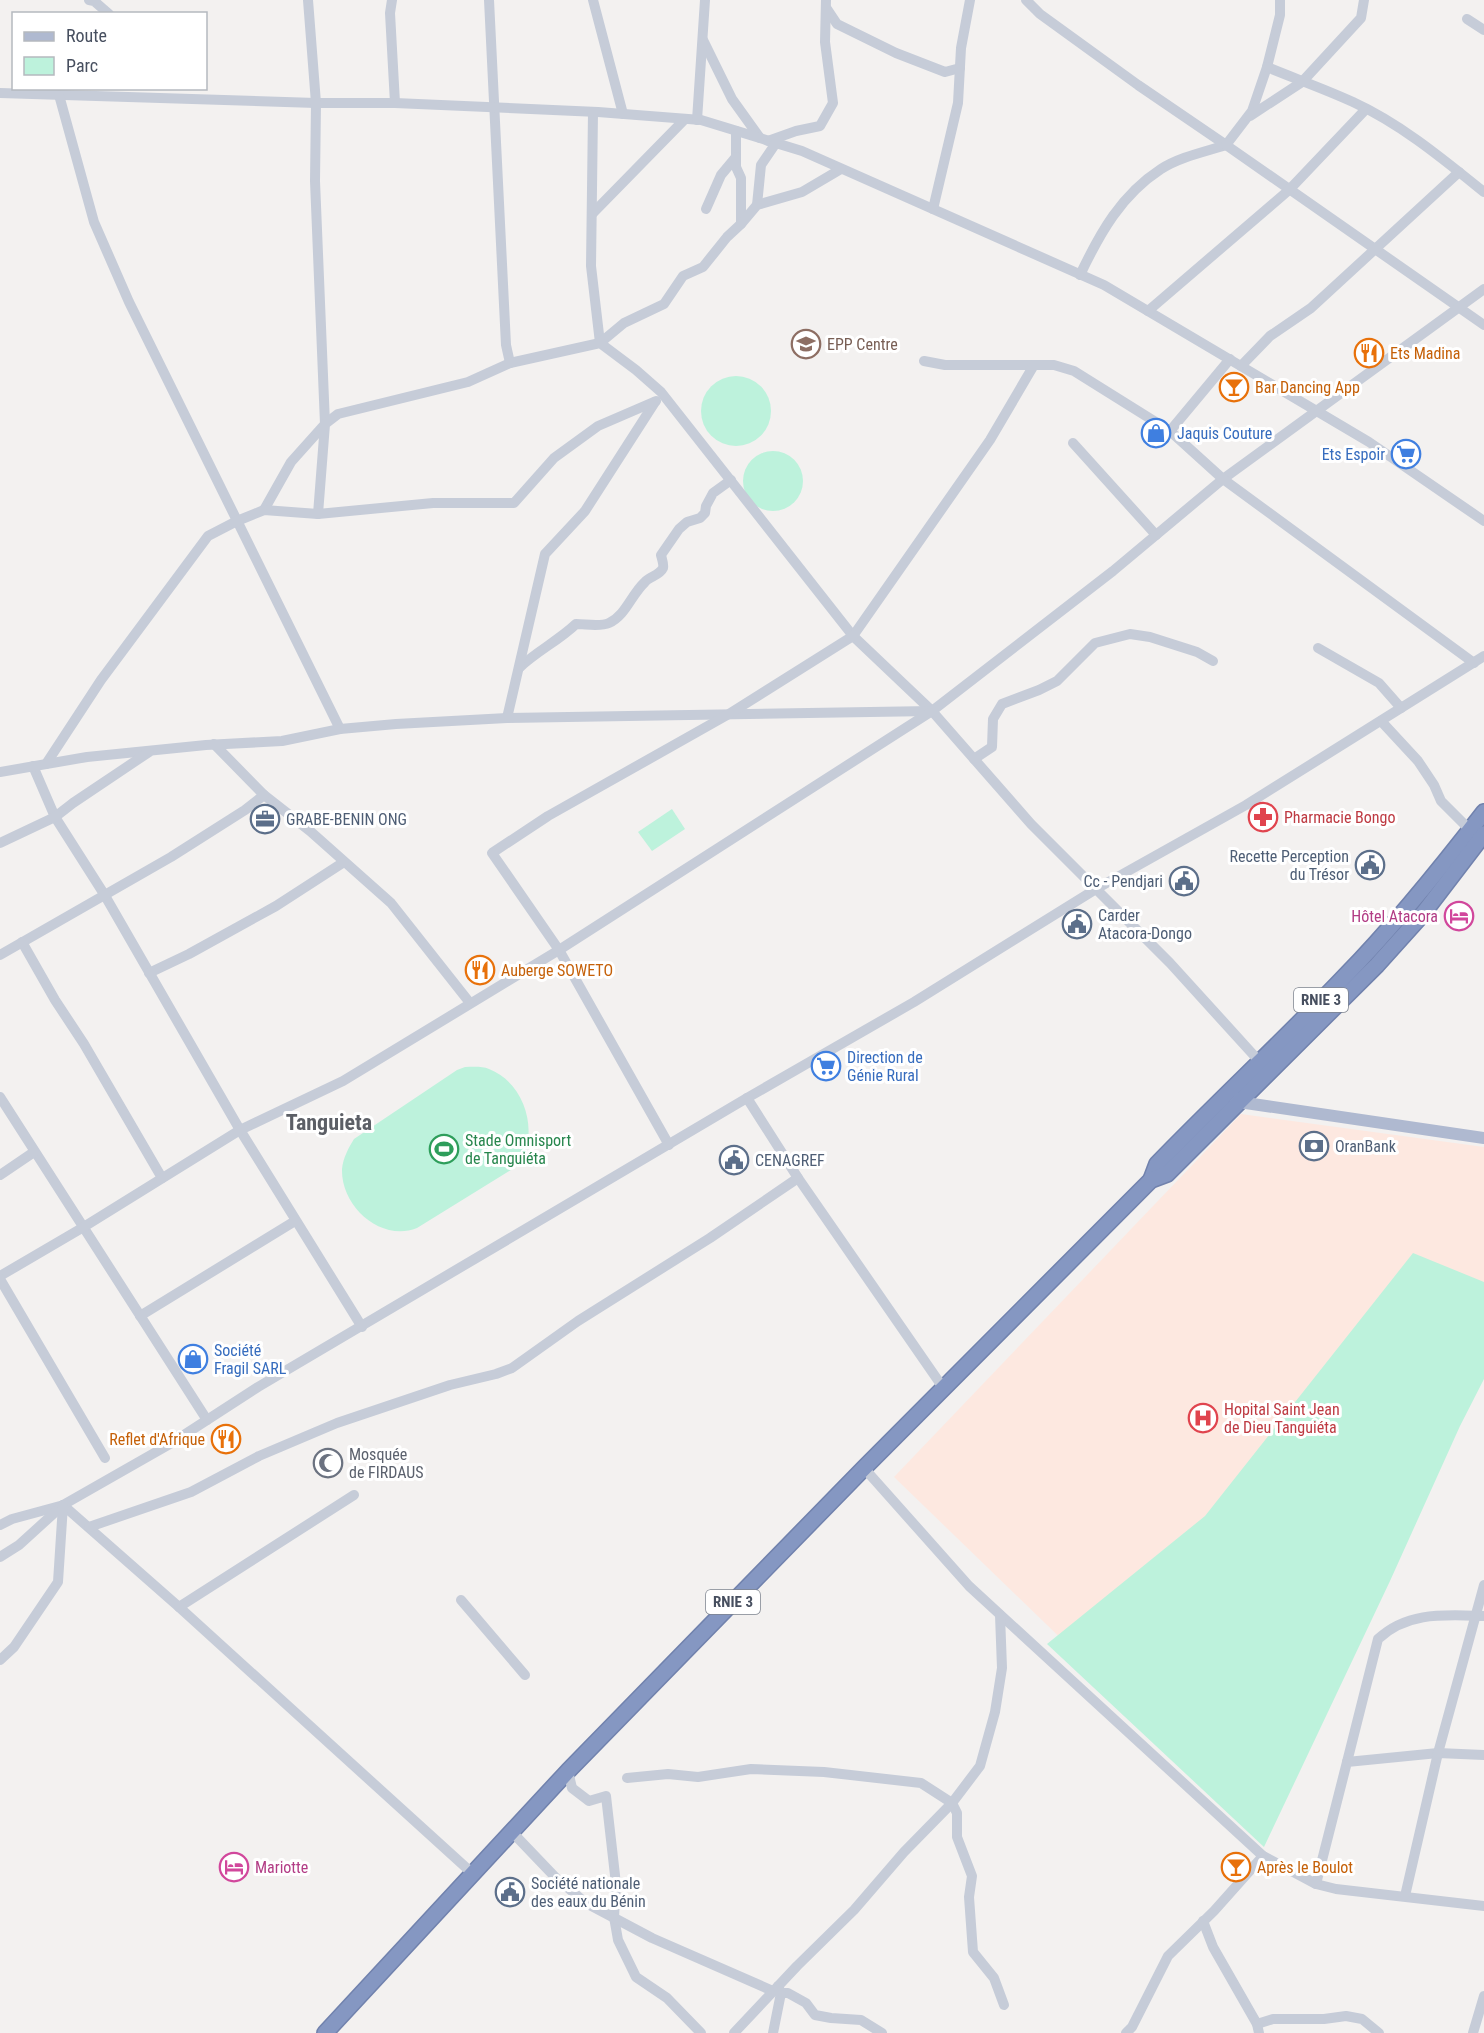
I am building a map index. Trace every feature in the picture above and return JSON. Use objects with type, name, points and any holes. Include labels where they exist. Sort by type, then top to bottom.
[{"type":"highway","name":"RNIE 3","points":[[325,2033],[568,1771],[864,1468],[1151,1180],[1157,1164],[1377,965],[1416,910],[1477,832],[1484,812]]},
{"type":"highway","name":"RNIE 3","points":[[1234,1096],[1259,1061],[1416,910]]},
{"type":"main road","points":[[1234,1096],[1484,1138]]},
{"type":"street","points":[[89,0],[106,12]]},
{"type":"street","points":[[308,0],[316,103],[315,181],[325,424],[318,514]]},
{"type":"street","points":[[392,0],[390,13],[395,103]]},
{"type":"street","points":[[489,0],[506,345],[510,363]]},
{"type":"street","points":[[593,0],[623,114]]},
{"type":"street","points":[[697,120],[705,0]]},
{"type":"street","points":[[933,209],[958,103],[961,48],[970,0]]},
{"type":"street","points":[[1026,0],[1040,14],[1138,85],[1484,325]]},
{"type":"street","points":[[1250,116],[1267,67],[1280,15],[1280,0]]},
{"type":"street","points":[[1080,274],[1098,236],[1130,192],[1161,168],[1226,145],[1250,116],[1302,82],[1361,18],[1364,0]]},
{"type":"street","points":[[768,141],[796,131],[820,126],[833,103],[825,42],[826,3]]},
{"type":"street","points":[[826,3],[830,16],[837,24],[896,53],[945,72],[960,68]]},
{"type":"street","points":[[1467,20],[1484,30]]},
{"type":"street","points":[[703,39],[732,99],[768,141]]},
{"type":"street","points":[[1267,67],[1355,103],[1422,142],[1484,192]]},
{"type":"street","points":[[0,93],[188,94],[316,103],[395,103],[594,112],[697,120],[736,131],[802,151],[1104,285],[1369,442],[1484,520]]},
{"type":"street","points":[[59,95],[94,222],[129,302],[340,729]]},
{"type":"street","points":[[1148,311],[1289,190],[1365,109]]},
{"type":"street","points":[[594,112],[591,266],[600,343],[636,370],[731,480],[853,636],[932,711],[1031,824],[1170,963],[1259,1061]]},
{"type":"street","points":[[592,214],[685,119]]},
{"type":"street","points":[[736,131],[736,167],[741,178],[741,224]]},
{"type":"street","points":[[757,205],[761,165],[768,141]]},
{"type":"street","points":[[706,209],[721,176],[736,157]]},
{"type":"street","points":[[264,510],[291,462],[325,424],[338,414],[468,382],[510,363],[600,343],[624,323],[664,304],[683,276],[703,267],[757,205],[802,192],[841,169]]},
{"type":"street","points":[[1241,366],[1270,336],[1311,308],[1459,172]]},
{"type":"street","points":[[105,1458],[0,1277],[240,1130],[343,1081],[559,950],[932,711],[1113,571],[1223,479],[1484,289]]},
{"type":"street","points":[[1170,431],[1230,359]]},
{"type":"street","points":[[924,361],[945,365],[1054,365],[1074,371],[1170,431],[1223,479],[1474,663]]},
{"type":"street","points":[[669,1144],[559,950],[492,853],[548,816],[729,714],[853,636],[990,440],[1034,365]]},
{"type":"street","points":[[46,764],[101,680],[208,537],[237,521],[264,510],[318,514],[433,503],[514,503],[554,458],[598,426],[658,396]]},
{"type":"street","points":[[507,718],[545,554],[585,511],[658,396]]},
{"type":"street","points":[[1073,443],[1156,535]]},
{"type":"street","points":[[518,669],[536,652],[562,637],[576,624],[606,624],[622,615],[646,580],[662,571],[664,567],[661,555],[679,529],[687,522],[700,518],[705,513],[712,493],[731,480]]},
{"type":"street","points":[[974,759],[992,747],[993,719],[1002,704],[1057,681],[1095,643],[1130,634],[1150,637],[1197,652],[1212,661]]},
{"type":"street","points":[[1318,648],[1379,683],[1401,708]]},
{"type":"street","points":[[0,1557],[19,1545],[63,1505],[170,1444],[258,1387],[669,1144],[914,1002],[1096,889],[1246,805],[1484,656]]},
{"type":"street","points":[[0,772],[87,757],[214,744],[282,741],[340,729],[507,718],[932,711]]},
{"type":"street","points":[[1381,721],[1418,761],[1434,785],[1441,801],[1477,832]]},
{"type":"street","points":[[214,744],[264,795],[310,831],[391,903],[470,1003]]},
{"type":"street","points":[[0,843],[55,817],[152,750]]},
{"type":"street","points":[[33,766],[55,817],[104,894],[240,1130],[362,1327]]},
{"type":"street","points":[[0,955],[171,857],[245,810],[264,795]]},
{"type":"street","points":[[149,973],[189,954],[276,906],[344,862]]},
{"type":"street","points":[[22,942],[162,1178]]},
{"type":"street","points":[[0,1097],[207,1420]]},
{"type":"street","points":[[747,1098],[798,1178],[944,1389]]},
{"type":"street","points":[[0,1175],[34,1152]]},
{"type":"street","points":[[89,1527],[191,1492],[259,1456],[336,1423],[450,1385],[512,1368],[578,1321],[710,1238],[798,1178]]},
{"type":"street","points":[[140,1316],[295,1221]]},
{"type":"street","points":[[864,1468],[969,1586],[1263,1856],[1316,1884],[1336,1889],[1484,1906]]},
{"type":"street","points":[[179,1606],[354,1495]]},
{"type":"street","points":[[63,1505],[179,1606],[472,1873]]},
{"type":"street","points":[[0,1525],[12,1519],[63,1505]]},
{"type":"street","points":[[0,1660],[14,1647],[58,1582],[63,1505]]},
{"type":"street","points":[[0,1516],[12,1519]]},
{"type":"street","points":[[1405,1896],[1438,1753],[1480,1615],[1484,1585]]},
{"type":"street","points":[[461,1600],[525,1675]]},
{"type":"street","points":[[1316,1884],[1378,1640],[1390,1628],[1412,1619],[1448,1614],[1480,1615]]},
{"type":"street","points":[[735,2033],[854,1910],[904,1852],[952,1803],[980,1766],[995,1712],[1002,1668],[1000,1615]]},
{"type":"street","points":[[1347,1762],[1438,1753],[1484,1755]]},
{"type":"street","points":[[627,1778],[668,1774],[698,1777],[751,1769],[824,1772],[921,1784],[952,1803],[957,1813],[957,1837],[972,1876],[969,1897],[973,1952],[994,1978],[1004,2005]]},
{"type":"street","points":[[568,1771],[572,1788],[589,1801],[606,1796],[616,1884],[614,1917],[618,1940],[636,1977],[667,1998],[701,2033]]},
{"type":"street","points":[[512,1832],[556,1878],[586,1903],[715,1967],[788,1993],[806,2003],[815,2015],[861,2020],[882,2033]]},
{"type":"street","points":[[1126,2033],[1132,2027],[1168,1956],[1263,1856]]},
{"type":"street","points":[[1203,1921],[1213,1947],[1258,2029],[1273,2019],[1324,2019],[1346,2016],[1362,2019],[1379,2033]]},
{"type":"street","points":[[774,2033],[777,1990]]},
{"type":"street","points":[[1473,2033],[1484,1996]]},
{"type":"shaded area","name":"Hopital Saint Jean de Dieu Tanguiéta","points":[[1241,1114],[1484,1147],[1484,1359],[1261,1832],[894,1477]]},
{"type":"green space","points":[[736,376],[749,379],[761,386],[768,398],[771,411],[768,424],[761,436],[749,443],[736,446],[723,443],[711,436],[704,424],[701,411],[704,398],[711,386],[723,379]]},
{"type":"green space","points":[[773,451],[794,460],[803,481],[794,502],[773,511],[752,502],[743,481],[752,460]]},
{"type":"green space","points":[[672,809],[685,829],[652,851],[638,832]]},
{"type":"green space","points":[[465,1067],[489,1069],[512,1085],[520,1097],[528,1124],[528,1138],[519,1165],[417,1228],[403,1231],[377,1226],[356,1208],[343,1183],[342,1169],[350,1146],[354,1139],[457,1070]]},
{"type":"green space","points":[[1413,1253],[1484,1282],[1484,1379],[1264,1847],[1047,1644],[1205,1516]]},
{"type":"place","name":"EPP Centre","points":[[806,344]]},
{"type":"place","name":"Ets Madina","points":[[1369,353]]},
{"type":"place","name":"Bar Dancing App","points":[[1234,387]]},
{"type":"place","name":"Jaquis Couture","points":[[1156,433]]},
{"type":"place","name":"Ets Espoir","points":[[1406,454]]},
{"type":"place","name":"Pharmacie Bongo","points":[[1263,817]]},
{"type":"place","name":"GRABE-BENIN ONG","points":[[265,819]]},
{"type":"place","name":"Recette Perception du Trésor","points":[[1370,865]]},
{"type":"place","name":"Cc - Pendjari","points":[[1184,881]]},
{"type":"place","name":"Hôtel Atacora","points":[[1459,916]]},
{"type":"place","name":"Carder Atacora-Dongo","points":[[1077,924]]},
{"type":"place","name":"Auberge SOWETO","points":[[480,970]]},
{"type":"place","name":"Direction de Génie Rural","points":[[826,1066]]},
{"type":"place","name":"OranBank","points":[[1314,1146]]},
{"type":"place","name":"Stade Omnisport de Tanguiéta","points":[[444,1149]]},
{"type":"place","name":"CENAGREF","points":[[734,1160]]},
{"type":"place","name":"Société Fragil SARL","points":[[193,1359]]},
{"type":"place","name":"Hopital Saint Jean de Dieu Tanguiéta","points":[[1203,1418]]},
{"type":"place","name":"Reflet d'Afrique","points":[[226,1439]]},
{"type":"place","name":"Mosquée de FIRDAUS","points":[[328,1463]]},
{"type":"place","name":"Mariotte","points":[[234,1867]]},
{"type":"place","name":"Après le Boulot","points":[[1236,1867]]},
{"type":"place","name":"Société nationale des eaux du Bénin","points":[[510,1892]]},
{"type":"district","name":"Tanguieta","points":[[329,1122]]}]
